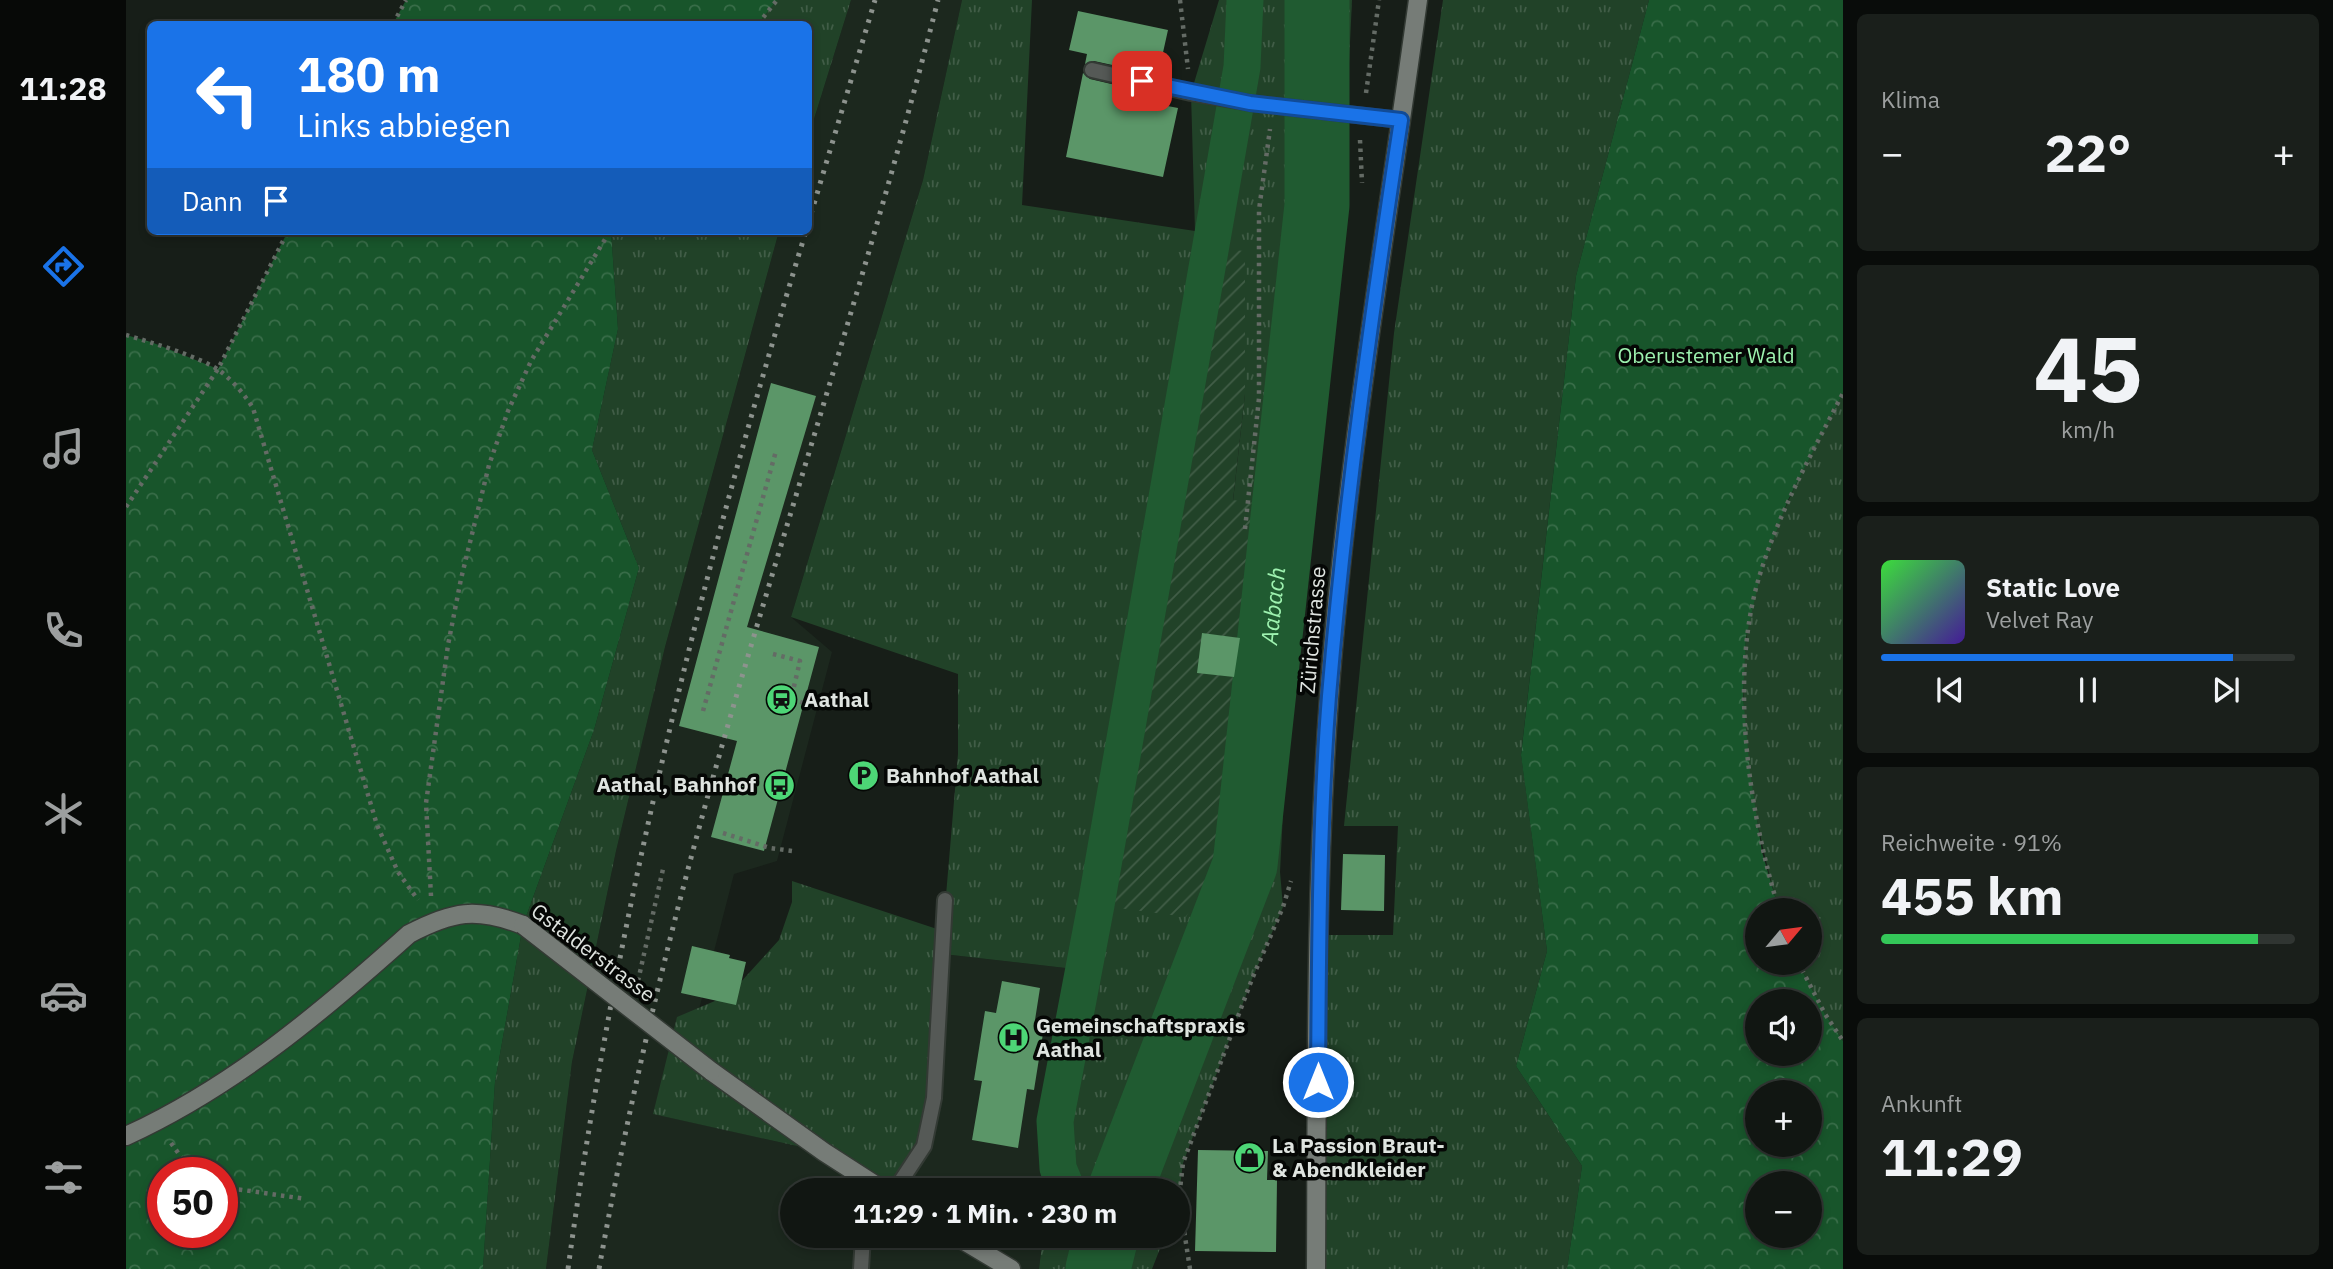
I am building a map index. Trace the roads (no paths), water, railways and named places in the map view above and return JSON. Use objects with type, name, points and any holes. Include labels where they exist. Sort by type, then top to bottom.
[{"type":"main road","name":"Zürichstrasse","points":[[1316,1269],[1319,870],[1329,698],[1344,538],[1370,318],[1418,0]]},
{"type":"main road","name":"Gstalderstrasse","points":[[126,1136],[155,1123],[236,1075],[280,1044],[409,934],[433,921],[462,913],[496,915],[523,925],[711,1071],[864,1178]]},
{"type":"main road","points":[[976,1248],[1011,1269]]},
{"type":"lane","points":[[1092,70],[1223,99],[1401,120]]},
{"type":"lane","points":[[903,1178],[924,1146],[934,1098],[945,900]]},
{"type":"lane","points":[[862,1269],[863,1248]]},
{"type":"waterway","points":[[1062,1178],[1058,1168],[1055,1121],[1096,905],[1242,67],[1245,0]]},
{"type":"waterway","name":"Aabach","points":[[1125,1178],[1245,865],[1317,205],[1317,0]]},
{"type":"waterway","name":"Aabach","points":[[1098,1269],[1103,1248]]},
{"type":"railway","points":[[812,211],[875,0]]},
{"type":"railway","points":[[599,1269],[636,1082],[697,835],[885,194],[938,0]]},
{"type":"railway","points":[[568,1269],[611,1006],[666,745],[732,487],[805,235]]},
{"type":"place","name":"Aathal","points":[[781,700]]},
{"type":"place","name":"Bahnhof Aathal","points":[[863,776]]},
{"type":"place","name":"Aathal, Bahnhof","points":[[779,785]]},
{"type":"place","name":"Gemeinschaftspraxis Aathal","points":[[1013,1038]]},
{"type":"place","name":"La Passion Braut- & Abendkleider","points":[[1249,1158]]},
{"type":"park label","name":"Oberustemer Wald","points":[[1706,356]]}]
